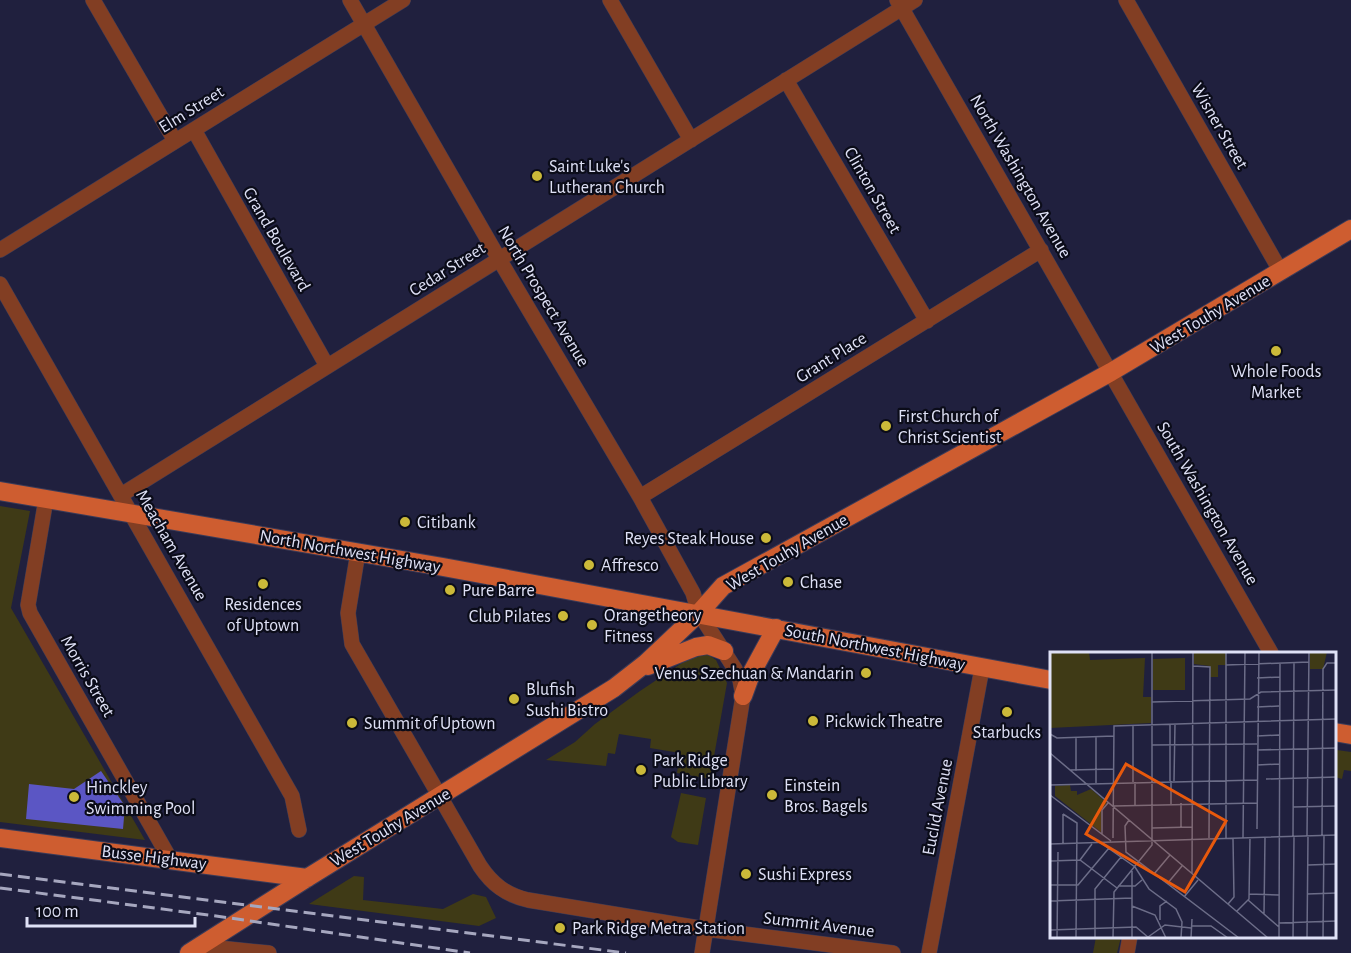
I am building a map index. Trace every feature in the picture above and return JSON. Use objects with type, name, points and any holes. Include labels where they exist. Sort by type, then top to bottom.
[{"type":"main road","name":"West Touhy Avenue","points":[[195,950],[614,688],[638,670],[699,613],[723,586],[1111,372],[1351,229]]},
{"type":"main road","name":"North Northwest Highway","points":[[0,491],[699,613]]},
{"type":"main road","name":"South Northwest Highway","points":[[699,613],[1050,680]]},
{"type":"main road","points":[[743,696],[751,674],[776,628]]},
{"type":"main road","points":[[638,670],[696,647],[708,645],[724,651]]},
{"type":"main road","points":[[1336,732],[1351,735]]},
{"type":"main road","name":"Busse Highway","points":[[0,838],[307,878]]},
{"type":"street","points":[[93,0],[175,141]]},
{"type":"street","name":"North Prospect Avenue","points":[[350,0],[499,259],[640,497],[693,593],[699,613],[740,680],[743,696]]},
{"type":"street","name":"Elm Street","points":[[0,250],[403,0]]},
{"type":"street","points":[[610,0],[691,140]]},
{"type":"street","name":"Wisner Street","points":[[1126,0],[1281,272]]},
{"type":"street","name":"Cedar Street","points":[[121,495],[691,140],[904,3]]},
{"type":"street","name":"North Washington Avenue","points":[[904,3],[1111,372]]},
{"type":"street","name":"Clinton Street","points":[[786,80],[927,321]]},
{"type":"street","name":"Grand Boulevard","points":[[194,130],[327,366]]},
{"type":"street","name":"Grant Place","points":[[640,497],[1041,250]]},
{"type":"street","name":"Meacham Avenue","points":[[0,284],[292,796],[299,830]]},
{"type":"street","name":"South Washington Avenue","points":[[1111,372],[1270,652]]},
{"type":"street","name":"Morris Street","points":[[46,499],[28,605],[30,613],[170,859]]},
{"type":"street","name":"Summit Avenue","points":[[358,552],[348,613],[352,644],[480,866],[494,883],[510,894],[528,900],[705,929],[893,953]]},
{"type":"street","name":"Euclid Avenue","points":[[929,953],[982,668]]},
{"type":"street","points":[[702,953],[743,696]]},
{"type":"street","points":[[1127,953],[1130,938]]},
{"type":"street","points":[[195,950],[269,953]]},
{"type":"shaded area","points":[[0,506],[30,511],[11,608],[145,840],[0,822]]},
{"type":"shaded area","points":[[697,653],[706,653],[716,660],[727,683],[710,779],[677,773],[680,753],[650,748],[651,739],[619,734],[615,754],[608,753],[606,766],[546,760],[575,742],[595,724],[640,691]]},
{"type":"shaded area","points":[[1337,750],[1351,752],[1351,771],[1344,770],[1342,779],[1336,777]]},
{"type":"shaded area","name":"Hinckley Swimming Pool","points":[[101,771],[125,806],[123,829],[26,819],[29,784],[74,789]]},
{"type":"shaded area","points":[[681,793],[706,798],[698,845],[678,842],[671,837]]},
{"type":"shaded area","points":[[354,876],[364,877],[363,900],[443,909],[473,894],[486,897],[496,918],[479,926],[309,904]]},
{"type":"shaded area","points":[[1096,938],[1121,938],[1117,953],[1093,953]]},
{"type":"railway","points":[[0,874],[626,953]]},
{"type":"railway","points":[[0,888],[216,916],[470,953]]},
{"type":"place","name":"Saint Luke's Lutheran Church","points":[[537,176]]},
{"type":"place","name":"Whole Foods Market","points":[[1276,351]]},
{"type":"place","name":"First Church of Christ Scientist","points":[[886,426]]},
{"type":"place","name":"Citibank","points":[[405,522]]},
{"type":"place","name":"Reyes Steak House","points":[[766,538]]},
{"type":"place","name":"Affresco","points":[[589,565]]},
{"type":"place","name":"Chase","points":[[788,582]]},
{"type":"place","name":"Residences of Uptown","points":[[263,584]]},
{"type":"place","name":"Pure Barre","points":[[450,590]]},
{"type":"place","name":"Club Pilates","points":[[563,616]]},
{"type":"place","name":"Orangetheory Fitness","points":[[592,625]]},
{"type":"place","name":"Venus Szechuan & Mandarin","points":[[866,673]]},
{"type":"place","name":"Blufish Sushi Bistro","points":[[514,699]]},
{"type":"place","name":"Starbucks","points":[[1007,712]]},
{"type":"place","name":"Pickwick Theatre","points":[[813,721]]},
{"type":"place","name":"Summit of Uptown","points":[[352,723]]},
{"type":"place","name":"Park Ridge Public Library","points":[[641,770]]},
{"type":"place","name":"Einstein Bros. Bagels","points":[[772,795]]},
{"type":"place","name":"Hinckley Swimming Pool","points":[[74,797]]},
{"type":"place","name":"Sushi Express","points":[[746,874]]},
{"type":"place","name":"Park Ridge Metra Station","points":[[560,928]]}]
